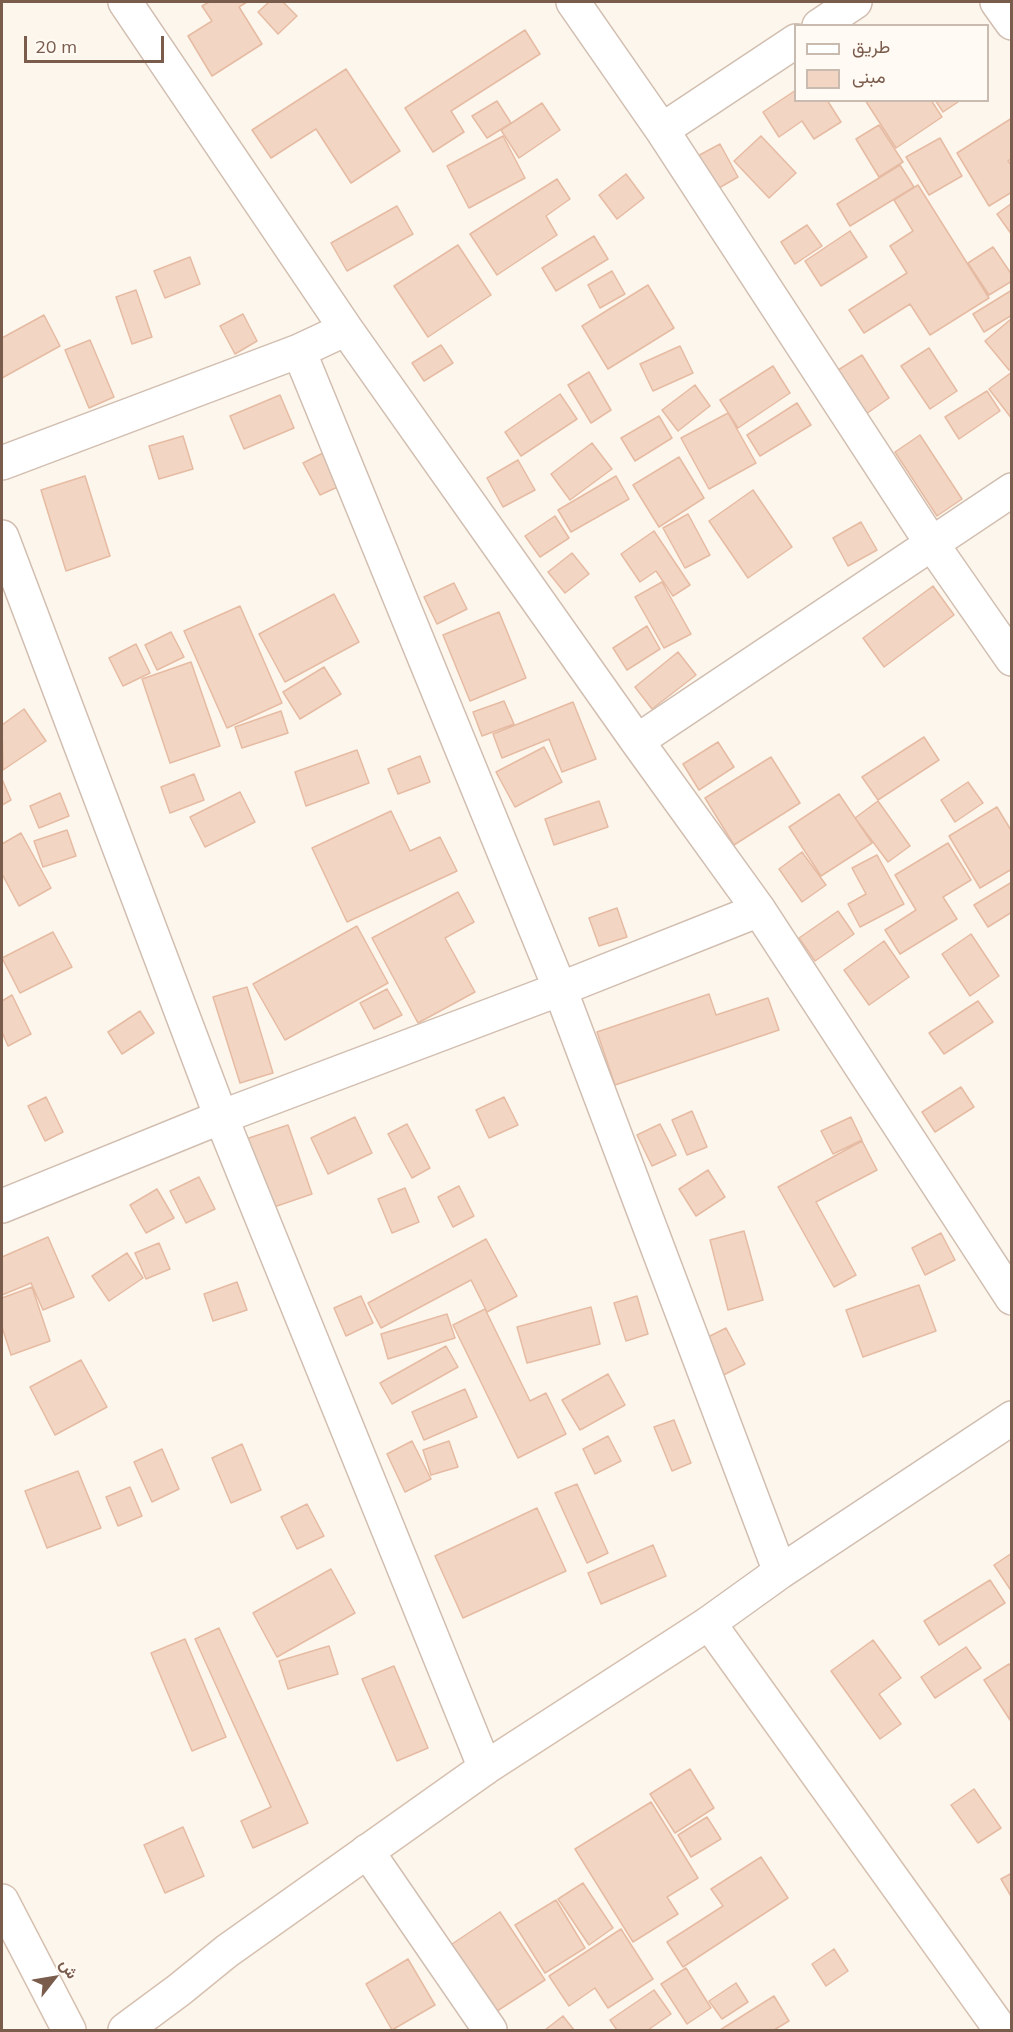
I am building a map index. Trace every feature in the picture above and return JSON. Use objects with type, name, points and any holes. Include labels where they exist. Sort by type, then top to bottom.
[{"type":"street","points":[[126,2],[346,329],[759,910],[1011,1298]]},
{"type":"street","points":[[573,2],[662,130],[932,544],[1011,659]]},
{"type":"street","points":[[822,24],[855,2]]},
{"type":"street","points":[[997,2],[1011,23]]},
{"type":"street","points":[[662,130],[794,42]]},
{"type":"street","points":[[2,463],[299,351],[346,329]]},
{"type":"street","points":[[299,351],[560,989],[780,1572]]},
{"type":"street","points":[[637,741],[1011,490]]},
{"type":"street","points":[[2,537],[221,1117],[485,1768]]},
{"type":"street","points":[[2,1206],[221,1117],[560,989],[759,910]]},
{"type":"street","points":[[125,2031],[227,1951],[485,1768],[709,1623],[780,1572],[1011,1419]]},
{"type":"street","points":[[709,1623],[1001,2031]]},
{"type":"street","points":[[367,1851],[490,2031]]},
{"type":"street","points":[[2,1901],[69,2031]]},
{"type":"building","points":[[209,2],[247,2],[239,7],[262,44],[212,76],[188,36],[212,21],[202,6]]},
{"type":"building","points":[[269,2],[283,2],[297,16],[278,34],[258,12]]},
{"type":"building","points":[[525,30],[540,54],[451,111],[464,132],[433,152],[405,108]]},
{"type":"building","points":[[346,69],[400,151],[351,183],[316,129],[271,158],[252,130]]},
{"type":"building","points":[[794,91],[794,102],[828,102],[841,122],[814,139],[802,121],[779,137],[763,112]]},
{"type":"building","points":[[497,101],[511,123],[487,138],[472,116]]},
{"type":"building","points":[[866,102],[932,102],[942,117],[896,148]]},
{"type":"building","points":[[936,102],[958,102],[943,112]]},
{"type":"building","points":[[542,103],[560,130],[519,158],[501,130]]},
{"type":"building","points":[[1012,118],[1012,158],[1008,161],[1012,166],[1012,192],[989,206],[957,153]]},
{"type":"building","points":[[879,125],[903,162],[879,177],[856,139]]},
{"type":"building","points":[[503,136],[525,178],[469,208],[447,166]]},
{"type":"building","points":[[761,136],[796,173],[769,198],[734,161]]},
{"type":"building","points":[[940,138],[962,176],[929,195],[906,157]]},
{"type":"building","points":[[720,144],[738,177],[712,192],[694,158]]},
{"type":"building","points":[[900,165],[914,187],[850,226],[837,204]]},
{"type":"building","points":[[626,174],[644,198],[617,219],[599,195]]},
{"type":"building","points":[[557,179],[570,199],[546,216],[557,235],[497,275],[470,234]]},
{"type":"building","points":[[918,185],[989,298],[930,335],[910,304],[864,333],[849,310],[907,273],[890,246],[913,231],[894,200]]},
{"type":"building","points":[[1012,203],[1012,235],[997,214]]},
{"type":"building","points":[[397,206],[413,234],[347,271],[331,243]]},
{"type":"building","points":[[807,225],[822,246],[795,264],[781,242]]},
{"type":"building","points":[[850,231],[867,257],[821,286],[805,261]]},
{"type":"building","points":[[594,236],[608,259],[556,291],[542,268]]},
{"type":"building","points":[[458,245],[491,295],[428,337],[394,286]]},
{"type":"building","points":[[993,247],[1012,275],[1012,281],[989,295],[968,263]]},
{"type":"building","points":[[190,257],[200,284],[165,298],[154,271]]},
{"type":"building","points":[[612,271],[625,294],[600,308],[588,285]]},
{"type":"building","points":[[648,285],[674,328],[608,369],[582,326]]},
{"type":"building","points":[[136,290],[152,337],[132,344],[116,297]]},
{"type":"building","points":[[1012,290],[1012,315],[984,332],[973,314]]},
{"type":"building","points":[[243,314],[257,341],[235,354],[220,326]]},
{"type":"building","points":[[44,315],[60,346],[2,378],[2,338]]},
{"type":"building","points":[[1011,319],[1012,368],[1009,370],[985,341]]},
{"type":"building","points":[[90,340],[114,397],[89,408],[65,350]]},
{"type":"building","points":[[441,345],[453,363],[424,381],[412,363]]},
{"type":"building","points":[[680,346],[693,373],[653,391],[640,364]]},
{"type":"building","points":[[929,348],[957,391],[930,409],[901,366]]},
{"type":"building","points":[[862,355],[889,398],[866,414],[838,370]]},
{"type":"building","points":[[773,366],[790,393],[738,428],[720,400]]},
{"type":"building","points":[[589,372],[611,410],[591,423],[568,385]]},
{"type":"building","points":[[1012,372],[1012,419],[989,389]]},
{"type":"building","points":[[695,385],[710,406],[678,431],[662,410]]},
{"type":"building","points":[[987,391],[1000,411],[959,439],[945,417]]},
{"type":"building","points":[[560,394],[577,419],[521,456],[505,432]]},
{"type":"building","points":[[280,395],[294,428],[244,449],[230,416]]},
{"type":"building","points":[[797,403],[811,425],[760,456],[747,435]]},
{"type":"building","points":[[728,413],[756,463],[709,489],[681,438]]},
{"type":"building","points":[[659,416],[672,438],[635,461],[621,438]]},
{"type":"building","points":[[920,435],[962,499],[937,516],[895,452]]},
{"type":"building","points":[[183,436],[193,469],[159,479],[149,446]]},
{"type":"building","points":[[592,443],[612,469],[570,500],[551,474]]},
{"type":"building","points":[[325,452],[342,485],[320,495],[303,463]]},
{"type":"building","points":[[679,457],[704,498],[659,527],[633,485]]},
{"type":"building","points":[[518,460],[535,490],[503,507],[487,478]]},
{"type":"building","points":[[85,476],[110,556],[66,571],[41,490]]},
{"type":"building","points":[[616,476],[629,499],[571,532],[558,510]]},
{"type":"building","points":[[753,490],[792,547],[748,578],[709,521]]},
{"type":"building","points":[[688,514],[710,555],[685,568],[663,528]]},
{"type":"building","points":[[555,516],[569,538],[540,557],[525,536]]},
{"type":"building","points":[[861,522],[877,550],[848,566],[833,538]]},
{"type":"building","points":[[654,531],[690,585],[673,596],[656,571],[640,582],[621,554]]},
{"type":"building","points":[[572,553],[589,574],[565,593],[548,572]]},
{"type":"building","points":[[662,582],[691,634],[664,648],[635,597]]},
{"type":"building","points":[[454,583],[467,609],[437,624],[424,597]]},
{"type":"building","points":[[933,586],[954,615],[884,667],[863,638]]},
{"type":"building","points":[[334,594],[359,642],[285,682],[259,634]]},
{"type":"building","points":[[240,606],[282,703],[227,728],[184,631]]},
{"type":"building","points":[[499,612],[526,678],[470,701],[443,635]]},
{"type":"building","points":[[647,626],[660,649],[627,670],[613,648]]},
{"type":"building","points":[[171,632],[184,657],[157,670],[145,645]]},
{"type":"building","points":[[136,644],[150,673],[123,686],[109,658]]},
{"type":"building","points":[[678,652],[696,675],[652,709],[635,687]]},
{"type":"building","points":[[191,662],[220,746],[170,763],[142,679]]},
{"type":"building","points":[[324,667],[341,694],[300,719],[283,692]]},
{"type":"building","points":[[504,701],[514,724],[482,736],[473,712]]},
{"type":"building","points":[[573,702],[596,759],[562,772],[549,739],[502,758],[493,734]]},
{"type":"building","points":[[24,709],[46,741],[3,770],[2,725]]},
{"type":"building","points":[[281,711],[288,733],[242,748],[235,727]]},
{"type":"building","points":[[924,737],[939,760],[878,800],[862,777]]},
{"type":"building","points":[[718,742],[734,767],[699,790],[683,764]]},
{"type":"building","points":[[544,747],[562,782],[515,807],[496,772]]},
{"type":"building","points":[[357,750],[369,783],[306,806],[295,772]]},
{"type":"building","points":[[420,756],[430,782],[398,794],[388,769]]},
{"type":"building","points":[[771,757],[800,803],[734,845],[705,798]]},
{"type":"building","points":[[194,774],[204,800],[170,813],[161,787]]},
{"type":"building","points":[[2,779],[11,800],[2,805]]},
{"type":"building","points":[[968,782],[983,803],[955,822],[941,800]]},
{"type":"building","points":[[240,792],[255,822],[205,847],[190,817]]},
{"type":"building","points":[[60,793],[69,816],[39,828],[30,806]]},
{"type":"building","points":[[839,794],[872,843],[821,876],[789,827]]},
{"type":"building","points":[[599,801],[608,827],[554,845],[545,819]]},
{"type":"building","points":[[878,801],[910,846],[888,862],[855,818]]},
{"type":"building","points":[[997,807],[1012,832],[1012,869],[980,888],[949,836]]},
{"type":"building","points":[[391,811],[410,851],[440,837],[457,871],[347,922],[312,848]]},
{"type":"building","points":[[67,830],[76,856],[43,867],[34,841]]},
{"type":"building","points":[[21,833],[51,888],[19,906],[2,874],[2,844]]},
{"type":"building","points":[[948,843],[971,880],[943,897],[957,919],[900,954],[885,930],[916,910],[895,875]]},
{"type":"building","points":[[802,852],[826,885],[802,902],[779,869]]},
{"type":"building","points":[[877,855],[904,904],[860,927],[848,904],[866,894],[852,868]]},
{"type":"building","points":[[1012,882],[1012,912],[988,927],[974,905]]},
{"type":"building","points":[[458,892],[474,922],[445,938],[475,992],[418,1023],[372,938]]},
{"type":"building","points":[[617,908],[627,937],[599,946],[589,918]]},
{"type":"building","points":[[838,911],[854,934],[815,961],[799,938]]},
{"type":"building","points":[[357,926],[388,983],[285,1040],[253,984]]},
{"type":"building","points":[[53,932],[72,967],[20,993],[2,958]]},
{"type":"building","points":[[971,934],[999,976],[970,996],[942,954]]},
{"type":"building","points":[[884,941],[909,977],[869,1005],[844,970]]},
{"type":"building","points":[[247,987],[273,1073],[240,1083],[213,997]]},
{"type":"building","points":[[387,989],[402,1015],[374,1029],[360,1003]]},
{"type":"building","points":[[709,994],[716,1015],[768,998],[779,1030],[615,1085],[597,1032]]},
{"type":"building","points":[[12,995],[31,1034],[8,1046],[2,1032],[2,1001]]},
{"type":"building","points":[[978,1001],[993,1022],[944,1054],[929,1033]]},
{"type":"building","points":[[140,1011],[154,1033],[122,1054],[108,1032]]},
{"type":"building","points":[[961,1087],[974,1107],[935,1132],[922,1112]]},
{"type":"building","points":[[46,1097],[63,1132],[45,1141],[28,1106]]},
{"type":"building","points":[[504,1097],[518,1125],[489,1138],[476,1110]]},
{"type":"building","points":[[692,1111],[707,1147],[687,1155],[672,1120]]},
{"type":"building","points":[[355,1117],[372,1153],[328,1174],[311,1138]]},
{"type":"building","points":[[851,1117],[862,1140],[833,1154],[821,1131]]},
{"type":"building","points":[[407,1124],[430,1168],[412,1178],[388,1134]]},
{"type":"building","points":[[660,1124],[676,1155],[652,1166],[637,1135]]},
{"type":"building","points":[[288,1125],[312,1194],[271,1208],[246,1139]]},
{"type":"building","points":[[862,1141],[877,1170],[816,1202],[856,1275],[834,1287],[778,1187]]},
{"type":"building","points":[[708,1170],[725,1197],[696,1216],[679,1189]]},
{"type":"building","points":[[199,1177],[215,1209],[186,1223],[170,1191]]},
{"type":"building","points":[[459,1186],[474,1216],[453,1227],[438,1197]]},
{"type":"building","points":[[405,1188],[419,1222],[392,1233],[378,1199]]},
{"type":"building","points":[[157,1189],[174,1218],[146,1233],[130,1205]]},
{"type":"building","points":[[744,1231],[763,1300],[728,1310],[710,1240]]},
{"type":"building","points":[[941,1233],[955,1260],[925,1275],[912,1248]]},
{"type":"building","points":[[48,1237],[74,1297],[43,1310],[31,1283],[2,1295],[2,1257]]},
{"type":"building","points":[[486,1239],[517,1296],[487,1312],[471,1280],[381,1328],[368,1303]]},
{"type":"building","points":[[159,1243],[170,1269],[146,1279],[135,1253]]},
{"type":"building","points":[[127,1253],[143,1278],[109,1301],[92,1276]]},
{"type":"building","points":[[237,1282],[247,1310],[213,1321],[204,1294]]},
{"type":"building","points":[[919,1285],[936,1331],[863,1357],[846,1310]]},
{"type":"building","points":[[32,1287],[50,1341],[11,1355],[2,1327],[2,1298]]},
{"type":"building","points":[[361,1296],[373,1323],[346,1336],[334,1308]]},
{"type":"building","points":[[637,1296],[648,1334],[626,1341],[614,1303]]},
{"type":"building","points":[[591,1307],[600,1344],[527,1363],[517,1327]]},
{"type":"building","points":[[485,1309],[530,1401],[546,1393],[566,1434],[518,1458],[453,1325]]},
{"type":"building","points":[[447,1314],[455,1338],[388,1359],[381,1334]]},
{"type":"building","points":[[726,1328],[745,1364],[712,1381],[694,1344]]},
{"type":"building","points":[[446,1346],[458,1367],[392,1404],[380,1383]]},
{"type":"building","points":[[81,1360],[107,1407],[55,1435],[30,1387]]},
{"type":"building","points":[[608,1374],[625,1405],[580,1430],[562,1400]]},
{"type":"building","points":[[465,1389],[477,1417],[424,1440],[412,1412]]},
{"type":"building","points":[[674,1420],[691,1463],[672,1471],[654,1427]]},
{"type":"building","points":[[608,1436],[621,1461],[595,1474],[583,1449]]},
{"type":"building","points":[[412,1441],[431,1479],[405,1492],[387,1454]]},
{"type":"building","points":[[449,1441],[458,1467],[431,1475],[423,1450]]},
{"type":"building","points":[[242,1444],[261,1490],[231,1503],[212,1458]]},
{"type":"building","points":[[162,1449],[179,1489],[152,1502],[134,1462]]},
{"type":"building","points":[[78,1471],[101,1528],[47,1548],[25,1491]]},
{"type":"building","points":[[577,1484],[608,1553],[587,1563],[555,1493]]},
{"type":"building","points":[[130,1487],[142,1516],[118,1526],[106,1497]]},
{"type":"building","points":[[307,1504],[324,1536],[297,1549],[281,1517]]},
{"type":"building","points":[[537,1508],[566,1571],[463,1618],[435,1556]]},
{"type":"building","points":[[653,1545],[666,1576],[601,1604],[588,1573]]},
{"type":"building","points":[[1012,1553],[1012,1592],[994,1565]]},
{"type":"building","points":[[331,1569],[355,1613],[277,1657],[253,1613]]},
{"type":"building","points":[[990,1580],[1005,1603],[939,1645],[924,1621]]},
{"type":"building","points":[[219,1628],[308,1823],[253,1848],[241,1821],[271,1807],[195,1639]]},
{"type":"building","points":[[185,1639],[226,1737],[192,1751],[151,1653]]},
{"type":"building","points":[[873,1640],[901,1678],[879,1694],[901,1724],[880,1739],[831,1671]]},
{"type":"building","points":[[329,1646],[338,1674],[288,1689],[279,1661]]},
{"type":"building","points":[[966,1647],[981,1668],[935,1698],[921,1677]]},
{"type":"building","points":[[1009,1664],[1012,1668],[1010,1720],[984,1680]]},
{"type":"building","points":[[394,1666],[428,1748],[397,1761],[362,1679]]},
{"type":"building","points":[[690,1769],[714,1808],[675,1833],[650,1794]]},
{"type":"building","points":[[974,1789],[1001,1828],[978,1843],[951,1805]]},
{"type":"building","points":[[651,1802],[698,1878],[667,1897],[678,1914],[633,1942],[575,1849]]},
{"type":"building","points":[[707,1817],[721,1839],[691,1857],[678,1835]]},
{"type":"building","points":[[183,1827],[204,1876],[165,1893],[144,1845]]},
{"type":"building","points":[[761,1857],[788,1898],[683,1967],[667,1942],[723,1906],[711,1889]]},
{"type":"building","points":[[1012,1873],[1012,1898],[1001,1879]]},
{"type":"building","points":[[583,1883],[613,1928],[589,1945],[558,1899]]},
{"type":"building","points":[[556,1900],[585,1948],[545,1973],[515,1925]]},
{"type":"building","points":[[500,1912],[545,1980],[494,2013],[449,1946]]},
{"type":"building","points":[[621,1929],[653,1979],[608,2008],[595,1988],[569,2006],[549,1976]]},
{"type":"building","points":[[834,1949],[848,1971],[826,1986],[812,1964]]},
{"type":"building","points":[[408,1959],[435,2005],[392,2030],[366,1984]]},
{"type":"building","points":[[686,1968],[711,2008],[687,2024],[661,1984]]},
{"type":"building","points":[[736,1983],[748,2002],[722,2019],[709,2001]]},
{"type":"building","points":[[654,1990],[671,2014],[648,2030],[617,2030],[610,2020]]},
{"type":"building","points":[[774,1996],[789,2021],[774,2030],[720,2030]]},
{"type":"building","points":[[563,2016],[574,2030],[545,2030]]}]
